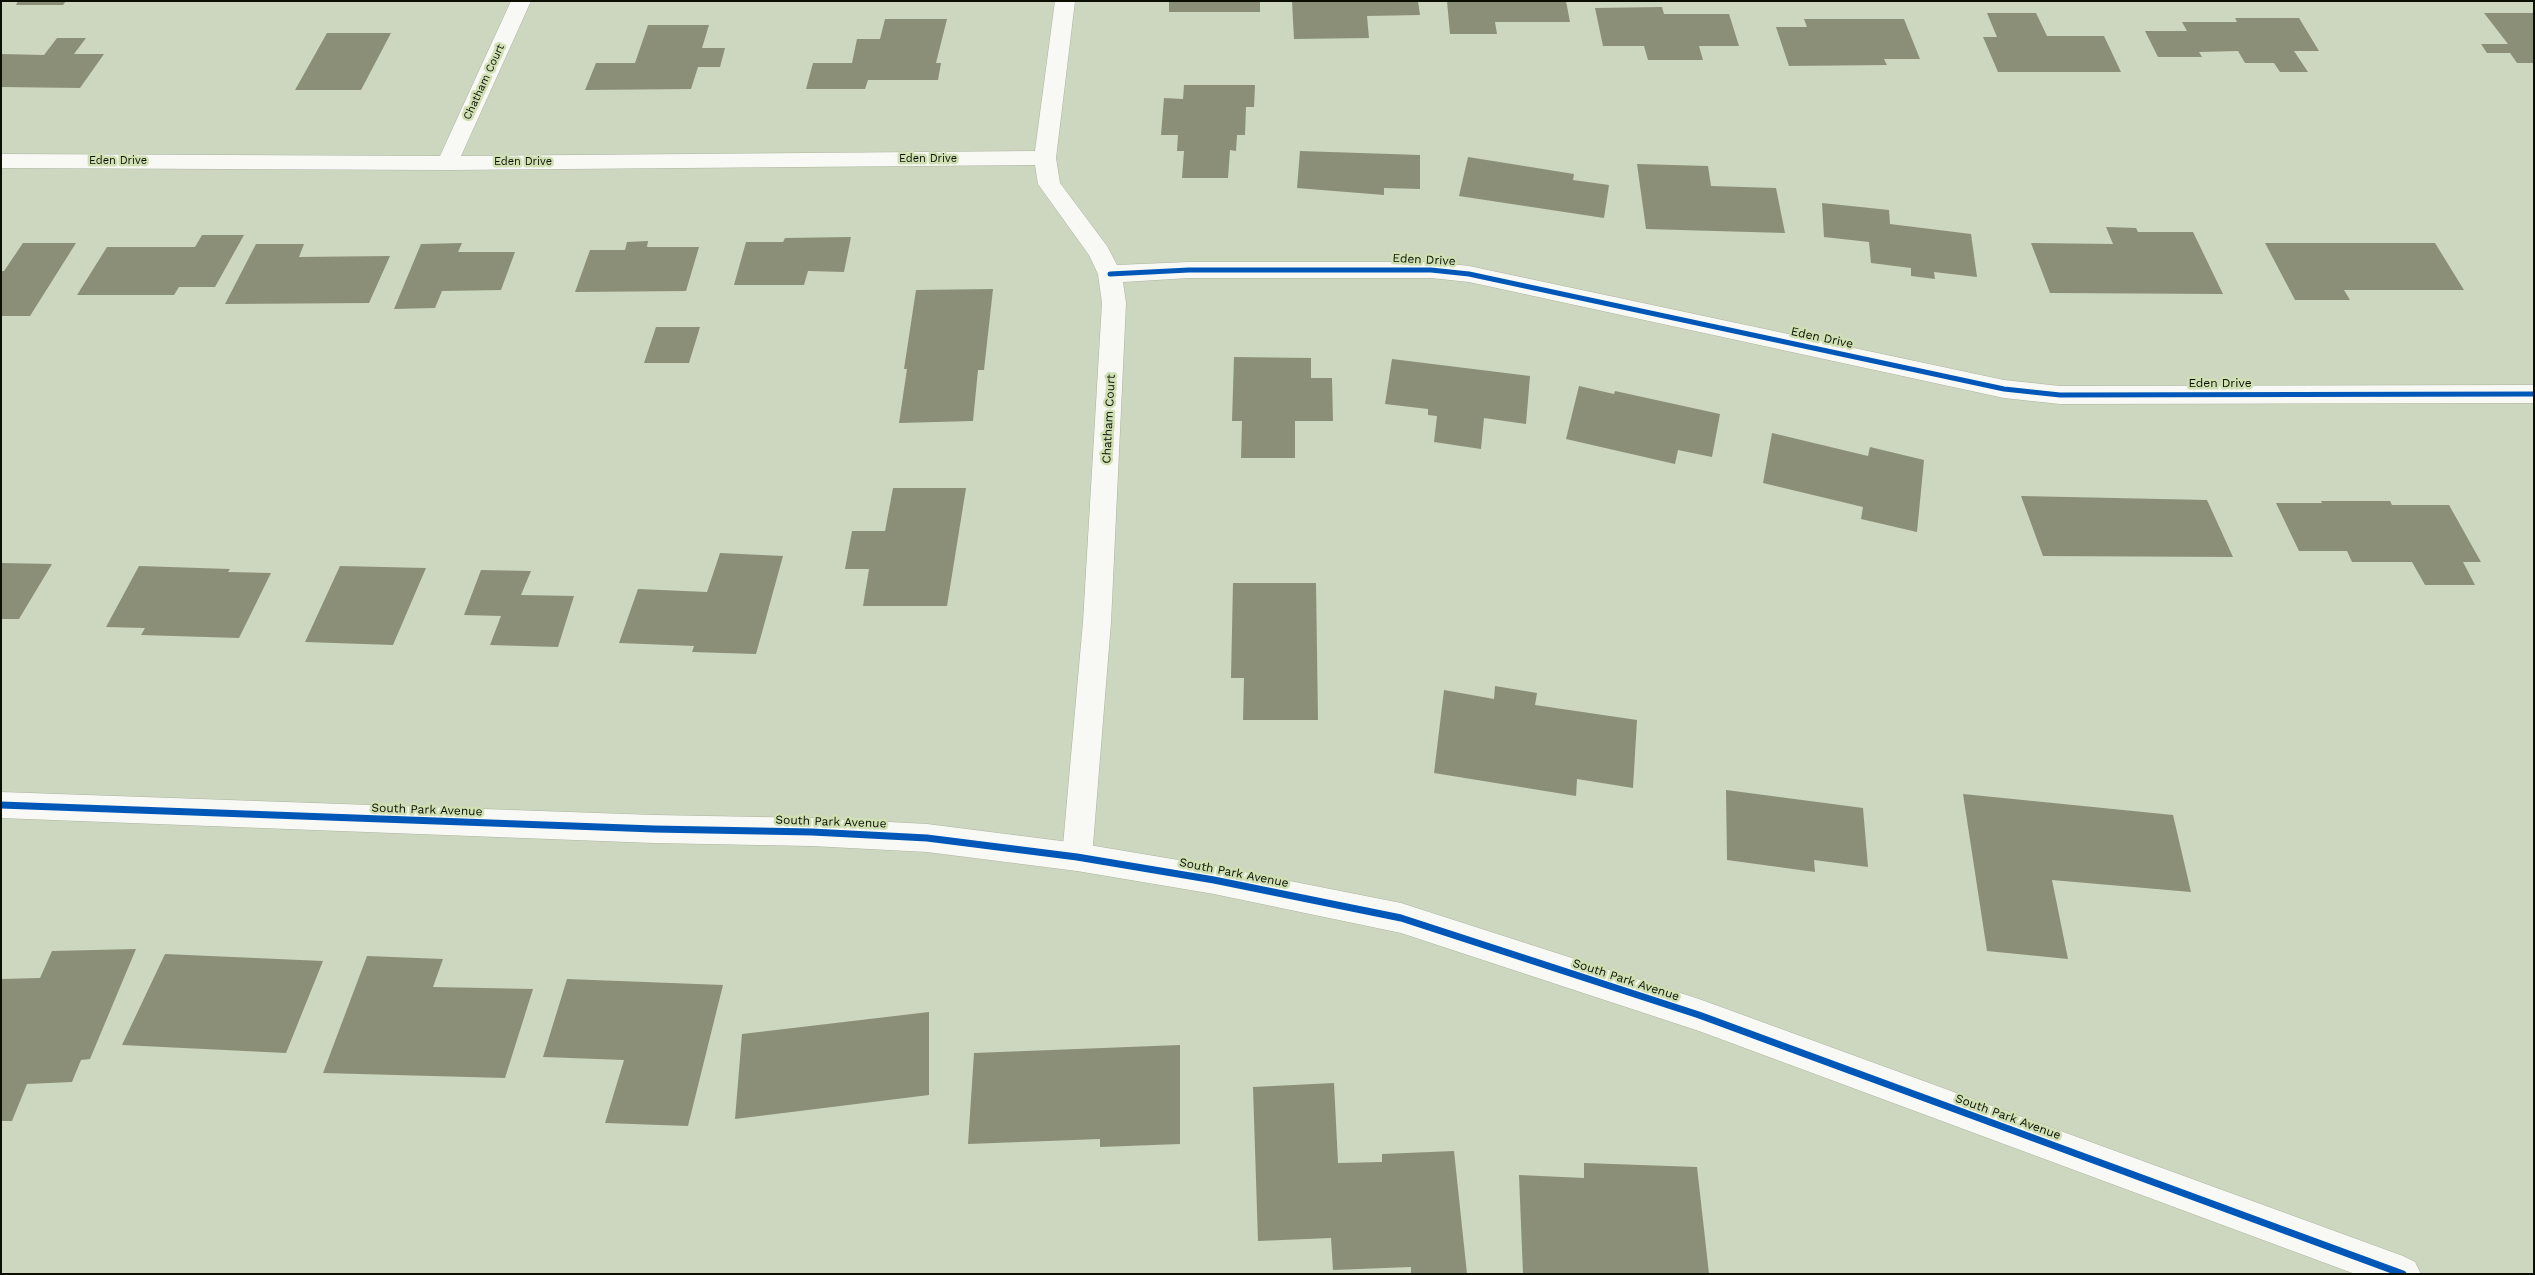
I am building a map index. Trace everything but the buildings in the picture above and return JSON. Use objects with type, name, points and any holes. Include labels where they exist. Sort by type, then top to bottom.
[{"type":"street","name":"Chatham Court","points":[[447,163],[521,1]]},
{"type":"street","name":"Chatham Court","points":[[1065,1],[1045,158],[1049,184],[1099,252],[1110,274],[1114,303],[1113,354],[1097,622],[1076,857]]},
{"type":"street","name":"Eden Drive","points":[[1,161],[447,163],[1045,158]]},
{"type":"street","name":"Eden Drive","points":[[1110,274],[1189,270],[1431,270],[1469,274],[2004,389],[2060,394],[2534,394]]},
{"type":"street","name":"South Park Avenue","points":[[1,805],[654,829],[812,832],[927,838],[1076,857],[1214,880],[1401,918],[1698,1015],[2403,1274]]},
{"type":"cycle path","points":[[1110,274],[1189,270],[1431,270],[1469,274],[2004,389],[2060,395],[2534,394]]},
{"type":"cycle path","points":[[1,805],[654,829],[812,832],[927,838],[1077,857],[1214,880],[1401,918],[1699,1015],[2403,1274]]}]
